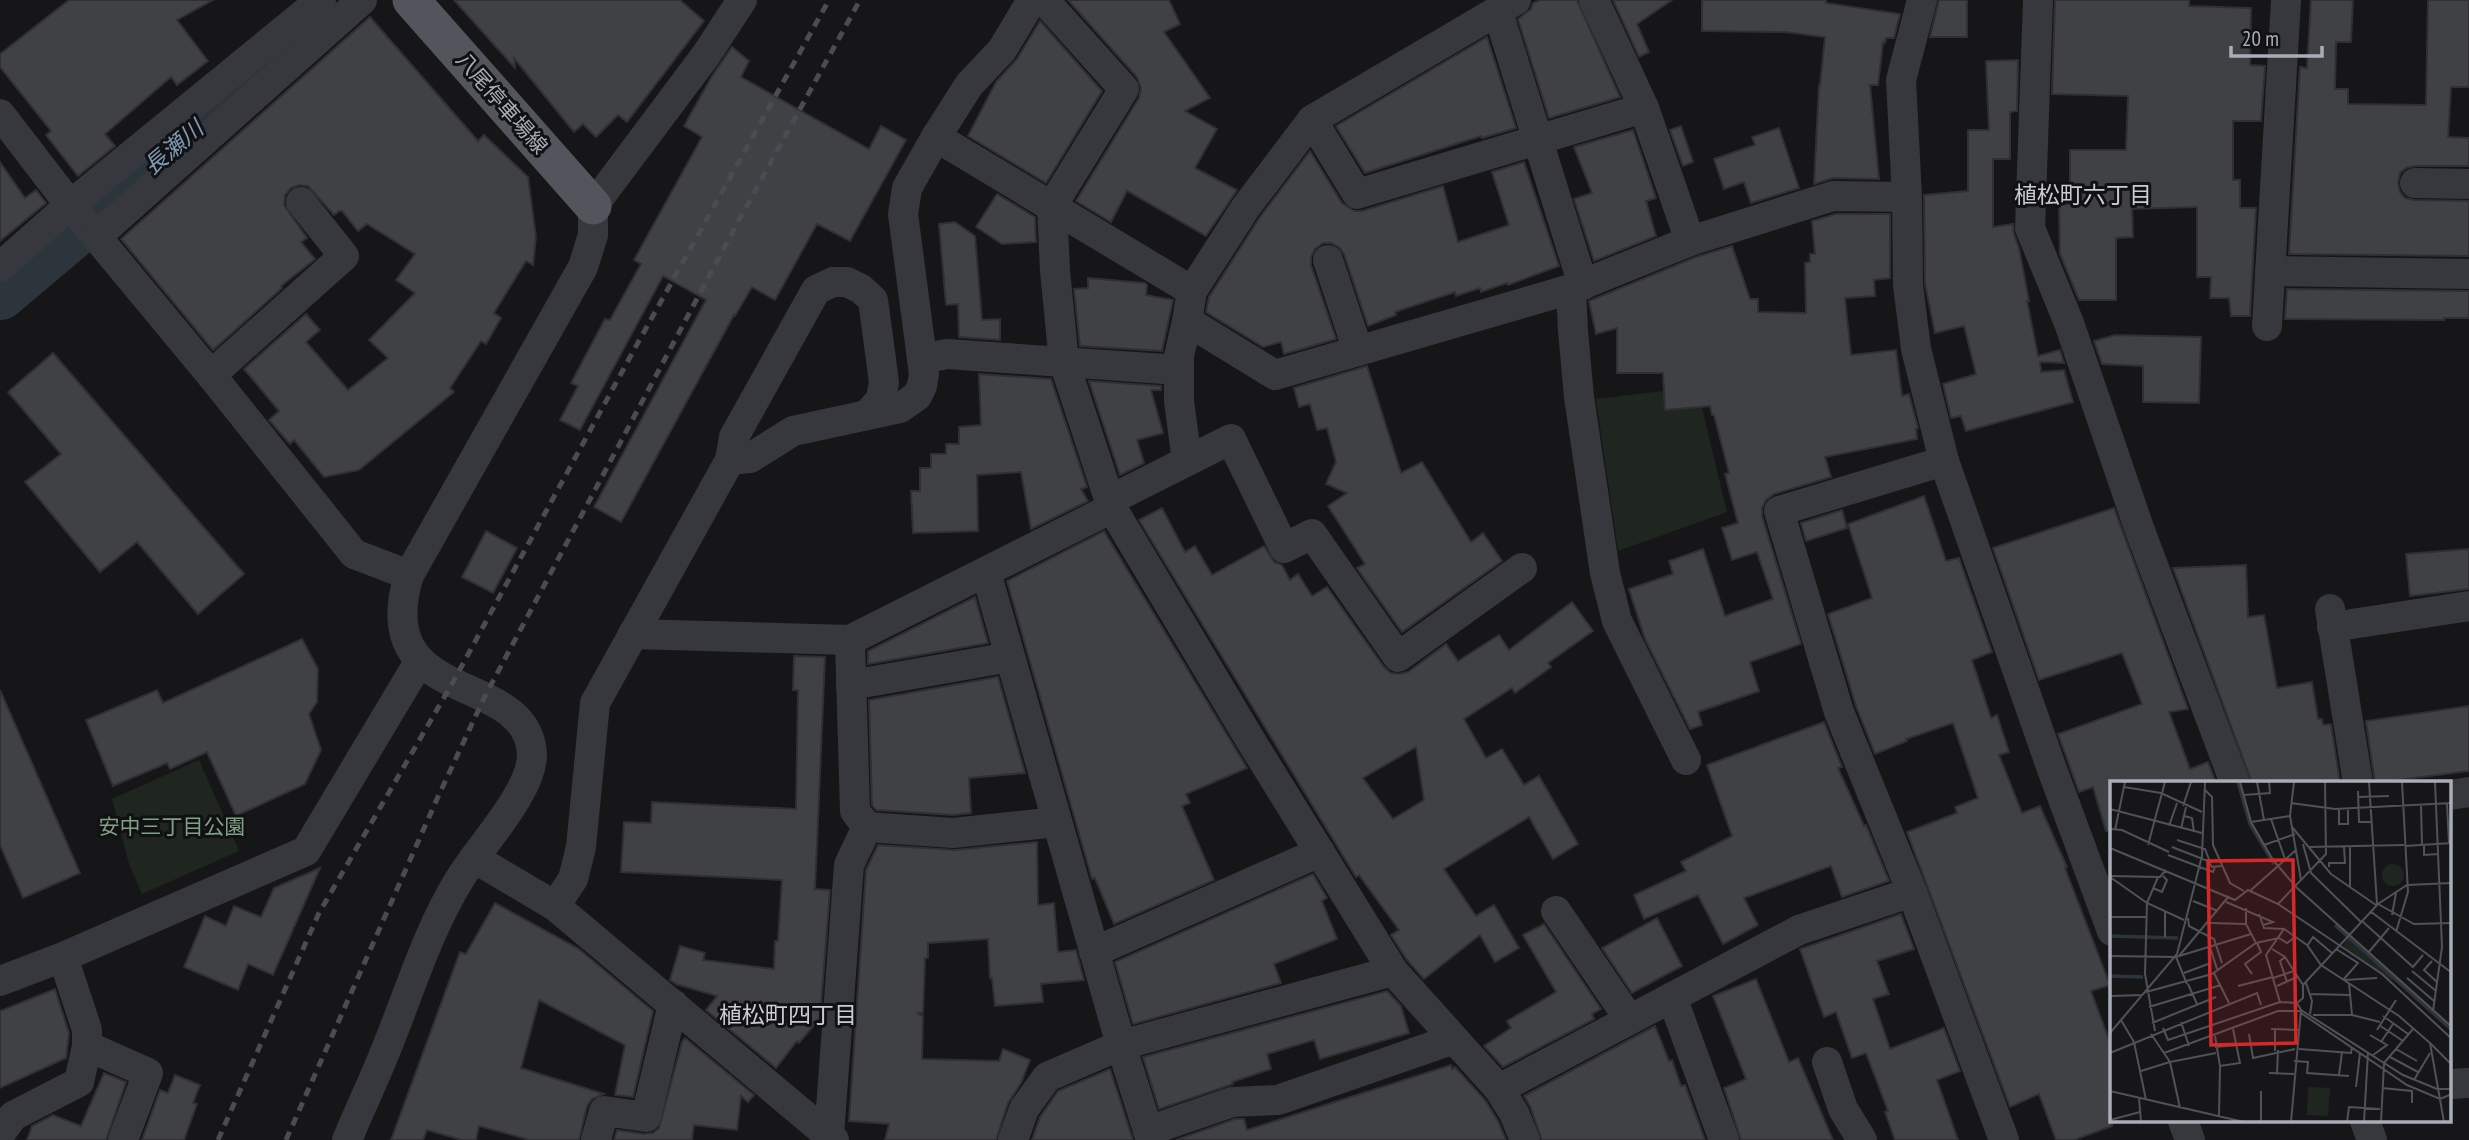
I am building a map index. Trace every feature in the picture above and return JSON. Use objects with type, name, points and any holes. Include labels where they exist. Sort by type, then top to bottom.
[{"type":"main road","name":"八尾停車場線","points":[[411,0],[593,206]]},
{"type":"street","points":[[82,221],[321,0]]},
{"type":"street","points":[[0,267],[82,221],[362,0]]},
{"type":"street","points":[[346,1140],[385,1052],[422,954],[460,879],[526,783],[532,755],[528,735],[517,717],[419,662],[408,644],[402,623],[402,599],[410,575],[583,267],[593,235],[593,206],[706,55],[742,0]]},
{"type":"street","points":[[730,460],[750,457],[793,431],[900,408],[916,396],[922,386],[922,359],[903,214],[907,188],[969,85],[1002,50],[1032,0]]},
{"type":"street","points":[[1044,0],[1124,89],[1052,206],[1064,362],[1111,504],[1393,971],[1499,1089],[1514,1113],[1525,1140]]},
{"type":"street","points":[[1594,0],[1644,108],[1690,241]]},
{"type":"street","points":[[1922,0],[1900,80],[1907,197],[1908,285],[1916,349],[1944,461],[2110,926]]},
{"type":"street","points":[[2038,0],[2030,228],[2069,323],[2139,528],[2234,781]]},
{"type":"street","points":[[2267,326],[2286,0]]},
{"type":"street","points":[[1188,461],[1179,401],[1179,356],[1192,291],[1246,207],[1312,120],[1507,6],[1537,141],[1577,287],[1579,397],[1603,565],[1618,621],[1686,760]]},
{"type":"street","points":[[1312,120],[1357,194],[1644,108]]},
{"type":"street","points":[[0,114],[82,221],[211,375],[354,554],[410,575]]},
{"type":"street","points":[[936,137],[1192,291]]},
{"type":"street","points":[[2415,183],[2469,184]]},
{"type":"street","points":[[1187,321],[1275,375],[1577,287],[1690,241],[1833,196],[1907,197]]},
{"type":"street","points":[[211,375],[344,256],[301,202]]},
{"type":"street","points":[[1328,260],[1358,351]]},
{"type":"street","points":[[2270,271],[2469,274]]},
{"type":"street","points":[[555,906],[573,879],[581,847],[595,703],[730,460],[734,437],[816,290],[833,282],[847,282],[862,289],[873,300],[884,382],[881,399],[868,414]]},
{"type":"street","points":[[922,359],[947,354],[1179,370]]},
{"type":"street","points":[[758,394],[769,421],[779,429],[793,431]]},
{"type":"street","points":[[633,634],[850,640],[986,572],[1231,439],[1284,548],[1312,534],[1398,657],[1522,568]]},
{"type":"street","points":[[1944,461],[1779,511],[1839,712],[1912,892],[2004,1140]]},
{"type":"street","points":[[986,572],[1121,1045],[1150,1136],[1232,1102],[1278,1100],[1454,1039]]},
{"type":"street","points":[[2358,781],[2331,618],[2469,606]]},
{"type":"street","points":[[850,640],[855,811],[867,827],[953,833],[1057,822]]},
{"type":"street","points":[[852,685],[1010,657]]},
{"type":"street","points":[[0,981],[63,957],[306,851],[419,662]]},
{"type":"street","points":[[832,1138],[849,865],[867,827]]},
{"type":"street","points":[[1094,952],[1320,852]]},
{"type":"street","points":[[474,858],[555,906],[832,1138]]},
{"type":"street","points":[[1499,1089],[1799,930],[1912,892]]},
{"type":"street","points":[[1556,911],[1629,1019]]},
{"type":"street","points":[[4,1123],[79,1082],[87,1046],[87,1030],[63,957]]},
{"type":"street","points":[[1013,1140],[1024,1109],[1047,1077],[1121,1045],[1393,971]]},
{"type":"street","points":[[1672,997],[1724,1140]]},
{"type":"street","points":[[596,1140],[604,1111],[646,1118],[673,1004]]},
{"type":"street","points":[[87,1046],[148,1073],[122,1140]]},
{"type":"street","points":[[1828,1062],[1843,1108],[1862,1140]]},
{"type":"street","points":[[2183,1122],[2190,1140]]},
{"type":"street","points":[[2365,1122],[2372,1140]]},
{"type":"green space","points":[[1697,387],[1727,512],[1618,551],[1596,399]]},
{"type":"green space","name":"安中三丁目公園","points":[[199,760],[239,851],[142,894],[129,864],[112,799]]},
{"type":"building","points":[[69,0],[213,0],[177,20],[208,61],[177,85],[171,77],[105,134],[115,146],[78,176],[46,135],[51,131],[0,67],[0,54]]},
{"type":"building","points":[[454,0],[680,0],[704,21],[627,122],[618,115],[596,137],[583,124],[574,132],[514,58],[515,68]]},
{"type":"building","points":[[1068,0],[1169,0],[1180,24],[1164,32],[1210,98],[1185,111],[1217,129],[1195,168],[1237,190],[1206,236],[1127,191],[1111,222],[1076,201],[1139,98],[1141,88],[1137,77]]},
{"type":"building","points":[[1540,0],[1577,0],[1620,97],[1549,118],[1518,19],[1531,9],[1533,3]]},
{"type":"building","points":[[1613,0],[1672,0],[1637,24],[1649,52],[1639,57]]},
{"type":"building","points":[[1702,0],[1826,0],[1826,3],[1900,14],[1894,38],[1886,38],[1885,43],[1883,42],[1878,85],[1870,85],[1879,179],[1833,178],[1814,184],[1819,85],[1825,37],[1785,32],[1702,31]]},
{"type":"building","points":[[1939,0],[1967,0],[1967,37],[1930,37]]},
{"type":"building","points":[[2055,0],[2189,0],[2189,6],[2251,8],[2250,65],[2265,66],[2261,121],[2233,121],[2233,180],[2240,180],[2240,208],[2256,208],[2250,316],[2231,316],[2229,298],[2210,298],[2211,277],[2197,277],[2197,207],[2132,209],[2133,237],[2116,238],[2116,300],[2079,300],[2060,254],[2059,204],[2070,204],[2070,150],[2126,150],[2128,96],[2052,94]]},
{"type":"building","points":[[2311,0],[2353,0],[2351,42],[2336,42],[2335,89],[2348,89],[2348,104],[2426,105],[2428,0],[2469,0],[2469,87],[2451,87],[2448,137],[2469,138],[2469,166],[2406,168],[2400,173],[2398,183],[2405,198],[2469,201],[2469,256],[2289,254],[2300,67],[2307,68]]},
{"type":"building","points":[[370,17],[478,141],[484,135],[528,177],[536,237],[533,265],[526,261],[494,313],[501,318],[486,344],[481,341],[450,388],[454,392],[359,470],[324,477],[294,440],[290,444],[269,420],[279,411],[244,369],[306,314],[320,330],[306,342],[348,390],[388,358],[369,340],[415,293],[396,280],[415,254],[367,224],[358,231],[342,211],[334,215],[308,186],[291,188],[285,195],[284,205],[307,238],[301,242],[315,259],[281,286],[282,288],[213,350],[121,239]]},
{"type":"building","points":[[1040,21],[1102,91],[1046,183],[968,136],[996,82],[1017,59]]},
{"type":"building","points":[[1487,37],[1516,128],[1482,138],[1481,136],[1365,173],[1336,126]]},
{"type":"building","points":[[732,47],[749,61],[741,77],[869,149],[881,126],[906,140],[850,241],[817,224],[775,300],[752,287],[621,522],[594,507],[706,300],[663,276],[580,430],[560,420],[578,386],[571,383],[605,319],[610,320],[641,264],[634,260],[702,137],[684,126]]},
{"type":"building","points":[[2018,60],[2017,111],[2010,112],[2010,159],[1993,159],[1993,227],[2013,224],[2038,356],[2060,350],[2064,363],[2040,362],[2041,372],[2064,370],[2073,402],[1966,431],[1961,416],[1951,418],[1943,384],[1976,374],[1964,326],[1935,333],[1925,284],[1924,195],[1968,191],[1968,130],[1989,130],[1986,61]]},
{"type":"building","points":[[1681,126],[1693,162],[1683,166],[1670,130]]},
{"type":"building","points":[[1779,128],[1799,188],[1751,203],[1744,182],[1724,189],[1714,159],[1755,145],[1752,137]]},
{"type":"building","points":[[1633,130],[1656,198],[1646,201],[1656,236],[1594,261],[1574,199],[1592,193],[1574,147]]},
{"type":"building","points":[[1310,151],[1342,203],[1354,211],[1362,211],[1443,186],[1458,242],[1509,225],[1492,172],[1524,162],[1559,266],[1481,292],[1480,288],[1456,296],[1455,292],[1395,312],[1396,315],[1368,326],[1344,254],[1339,247],[1323,243],[1315,249],[1311,265],[1336,339],[1284,354],[1281,342],[1263,347],[1206,312],[1209,297],[1260,217]]},
{"type":"building","points":[[0,162],[25,198],[36,190],[46,203],[0,241]]},
{"type":"building","points":[[997,194],[1035,217],[1036,242],[1002,244],[976,227]]},
{"type":"building","points":[[1836,214],[1890,214],[1890,278],[1874,280],[1875,296],[1845,298],[1851,355],[1896,350],[1902,396],[1909,394],[1918,428],[1917,439],[1825,457],[1831,477],[1774,494],[1766,500],[1762,516],[1801,644],[1750,662],[1759,691],[1698,712],[1702,725],[1690,729],[1645,639],[1629,589],[1673,574],[1669,561],[1703,549],[1725,616],[1773,599],[1757,552],[1732,560],[1722,528],[1738,523],[1725,474],[1729,473],[1710,406],[1665,410],[1663,373],[1617,373],[1617,328],[1596,334],[1589,301],[1696,257],[1732,246],[1750,299],[1758,299],[1758,312],[1806,313],[1805,263],[1810,262],[1810,254],[1815,254],[1812,221]]},
{"type":"building","points":[[955,222],[975,236],[982,320],[1000,319],[1000,340],[959,337],[958,304],[946,305],[939,224]]},
{"type":"building","points":[[1088,278],[1145,283],[1146,295],[1173,300],[1162,351],[1080,346],[1074,289],[1088,288]]},
{"type":"building","points":[[2287,289],[2469,291],[2469,318],[2285,319]]},
{"type":"building","points":[[2115,335],[2201,337],[2199,403],[2143,402],[2143,366],[2102,364],[2094,341]]},
{"type":"building","points":[[53,353],[244,574],[198,614],[137,542],[100,572],[25,482],[61,454],[8,392]]},
{"type":"building","points":[[1367,366],[1401,473],[1422,462],[1471,542],[1483,533],[1502,561],[1402,632],[1357,568],[1365,564],[1328,506],[1347,493],[1326,484],[1336,462],[1327,428],[1317,430],[1310,404],[1299,407],[1294,388]]},
{"type":"building","points":[[979,374],[1051,379],[1087,487],[1081,489],[1088,501],[1031,529],[1021,472],[977,475],[978,531],[913,533],[911,491],[920,491],[920,468],[931,468],[931,454],[946,454],[946,444],[959,444],[959,427],[981,425]]},
{"type":"building","points":[[1089,381],[1161,386],[1161,390],[1151,390],[1163,433],[1137,440],[1144,463],[1120,475]]},
{"type":"building","points":[[1924,496],[1946,561],[1959,558],[1992,652],[1972,660],[1991,718],[1997,715],[2009,752],[1999,755],[2022,813],[2040,806],[2067,867],[2065,868],[2110,985],[2091,991],[2110,1043],[2112,1126],[2074,1140],[2056,1140],[2039,1094],[2010,1107],[1907,832],[1957,813],[1955,807],[1978,798],[1953,723],[1906,739],[1907,741],[1875,754],[1856,706],[1828,614],[1872,598],[1848,524]]},
{"type":"building","points":[[1162,508],[1185,552],[1195,546],[1212,575],[1264,546],[1274,562],[1282,565],[1290,580],[1298,574],[1312,596],[1327,587],[1391,673],[1408,672],[1446,644],[1458,661],[1499,635],[1509,650],[1572,602],[1593,631],[1548,663],[1551,667],[1515,693],[1512,688],[1464,719],[1486,758],[1502,749],[1524,785],[1539,776],[1578,844],[1553,859],[1529,817],[1444,869],[1476,916],[1494,905],[1519,948],[1495,962],[1480,935],[1424,979],[1407,960],[1391,935],[1399,930],[1359,875],[1356,877],[1139,520]],"holes":[[[1416,747],[1424,800],[1393,819],[1363,778]]]},
{"type":"building","points":[[2114,508],[2188,709],[2169,712],[2190,769],[2208,762],[2215,781],[2110,781],[2110,830],[2106,831],[2093,787],[2079,792],[2058,734],[2142,704],[2122,653],[2039,680],[1993,548]]},
{"type":"building","points":[[1842,510],[1847,528],[1806,541],[1801,523]]},
{"type":"building","points":[[486,531],[517,548],[493,593],[462,577]]},
{"type":"building","points":[[1104,531],[1247,768],[1186,794],[1190,803],[1182,806],[1214,880],[1114,924],[1095,878],[1092,879],[1007,581]]},
{"type":"building","points":[[2469,549],[2469,589],[2410,596],[2406,554]]},
{"type":"building","points":[[2246,565],[2248,617],[2264,615],[2277,688],[2312,682],[2318,719],[2322,719],[2323,725],[2331,724],[2340,781],[2251,781],[2173,568]]},
{"type":"building","points":[[975,597],[988,643],[868,664],[868,651]]},
{"type":"building","points":[[302,639],[318,669],[317,702],[309,714],[321,750],[305,784],[236,816],[207,752],[170,769],[167,763],[113,786],[86,720],[157,690],[163,703]]},
{"type":"building","points":[[794,656],[825,657],[815,889],[830,890],[820,1018],[776,1068],[706,1010],[717,996],[670,980],[680,946],[705,953],[703,960],[774,969],[782,880],[621,872],[624,822],[651,823],[652,802],[796,809],[798,690],[793,690]]},
{"type":"building","points":[[998,677],[1025,773],[969,778],[971,813],[953,815],[876,810],[872,805],[869,700]]},
{"type":"building","points":[[0,690],[80,873],[23,898],[0,845]]},
{"type":"building","points":[[2469,706],[2469,771],[2375,781],[2366,721]]},
{"type":"building","points":[[1824,722],[1842,767],[1838,768],[1889,881],[1842,897],[1831,866],[1744,898],[1758,925],[1723,944],[1698,895],[1644,919],[1634,895],[1686,871],[1681,862],[1732,836],[1707,765]]},
{"type":"building","points":[[1037,842],[1038,905],[1054,903],[1058,952],[1076,950],[1084,980],[1041,984],[1043,1002],[995,1006],[988,939],[928,943],[923,1013],[917,1013],[923,1016],[922,1059],[999,1061],[1003,1049],[1030,1060],[1021,1083],[1008,1103],[996,1140],[885,1140],[889,1124],[849,1121],[866,870],[878,845],[955,850]]},
{"type":"building","points":[[320,868],[273,975],[248,964],[238,990],[184,967],[205,916],[226,926],[234,906],[261,917],[274,888]]},
{"type":"building","points":[[1313,874],[1327,898],[1322,901],[1337,939],[1274,964],[1281,983],[1133,1024],[1115,962]]},
{"type":"building","points":[[495,903],[579,949],[653,1011],[633,1097],[615,1095],[625,1045],[539,1000],[521,1068],[604,1094],[592,1099],[587,1106],[579,1140],[530,1140],[479,1126],[476,1140],[462,1140],[427,1130],[423,1140],[391,1140],[460,952],[466,954]]},
{"type":"building","points":[[1901,914],[1914,949],[1877,961],[1889,994],[1873,999],[1890,1049],[1944,1028],[1960,1071],[1937,1080],[1958,1140],[1895,1140],[1885,1112],[1888,1111],[1866,1053],[1852,1058],[1836,1012],[1824,1017],[1800,949]]},
{"type":"building","points":[[1657,918],[1682,966],[1632,993],[1602,948]]},
{"type":"building","points":[[1544,924],[1601,1009],[1592,1014],[1594,1019],[1503,1067],[1484,1046],[1511,1028],[1507,1021],[1556,992],[1523,935]]},
{"type":"building","points":[[1756,979],[1789,1062],[1798,1058],[1833,1140],[1741,1140],[1724,1088],[1746,1079],[1713,996]]},
{"type":"building","points":[[55,989],[69,1033],[66,1058],[0,1088],[0,1011]]},
{"type":"building","points":[[1387,991],[1401,1006],[1409,1033],[1320,1059],[1314,1040],[1267,1054],[1271,1069],[1159,1109],[1143,1057]]},
{"type":"building","points":[[1655,1026],[1681,1086],[1685,1085],[1705,1140],[1542,1140],[1524,1096]]},
{"type":"building","points":[[685,1038],[754,1095],[748,1102],[741,1096],[737,1130],[694,1125],[692,1140],[614,1140],[617,1130],[644,1134],[653,1133],[659,1128]]},
{"type":"building","points":[[1451,1065],[1485,1100],[1506,1140],[1176,1140],[1235,1119],[1244,1119],[1247,1130]]},
{"type":"building","points":[[1110,1069],[1133,1140],[1032,1140],[1040,1117],[1058,1091]]},
{"type":"building","points":[[104,1073],[126,1082],[106,1140],[27,1140],[32,1126],[53,1115],[81,1126]]},
{"type":"building","points":[[175,1075],[200,1085],[193,1103],[197,1104],[184,1140],[142,1140],[160,1090],[168,1093]]},
{"type":"waterway","name":"長瀬川","points":[[0,293],[273,62]]},
{"type":"railway","points":[[218,1140],[319,913],[453,682],[829,0]]},
{"type":"railway","points":[[286,1140],[484,698],[739,220],[860,0]]},
{"type":"district","name":"植松町六丁目","points":[[2083,194]]},
{"type":"district","name":"植松町四丁目","points":[[788,1014]]}]
